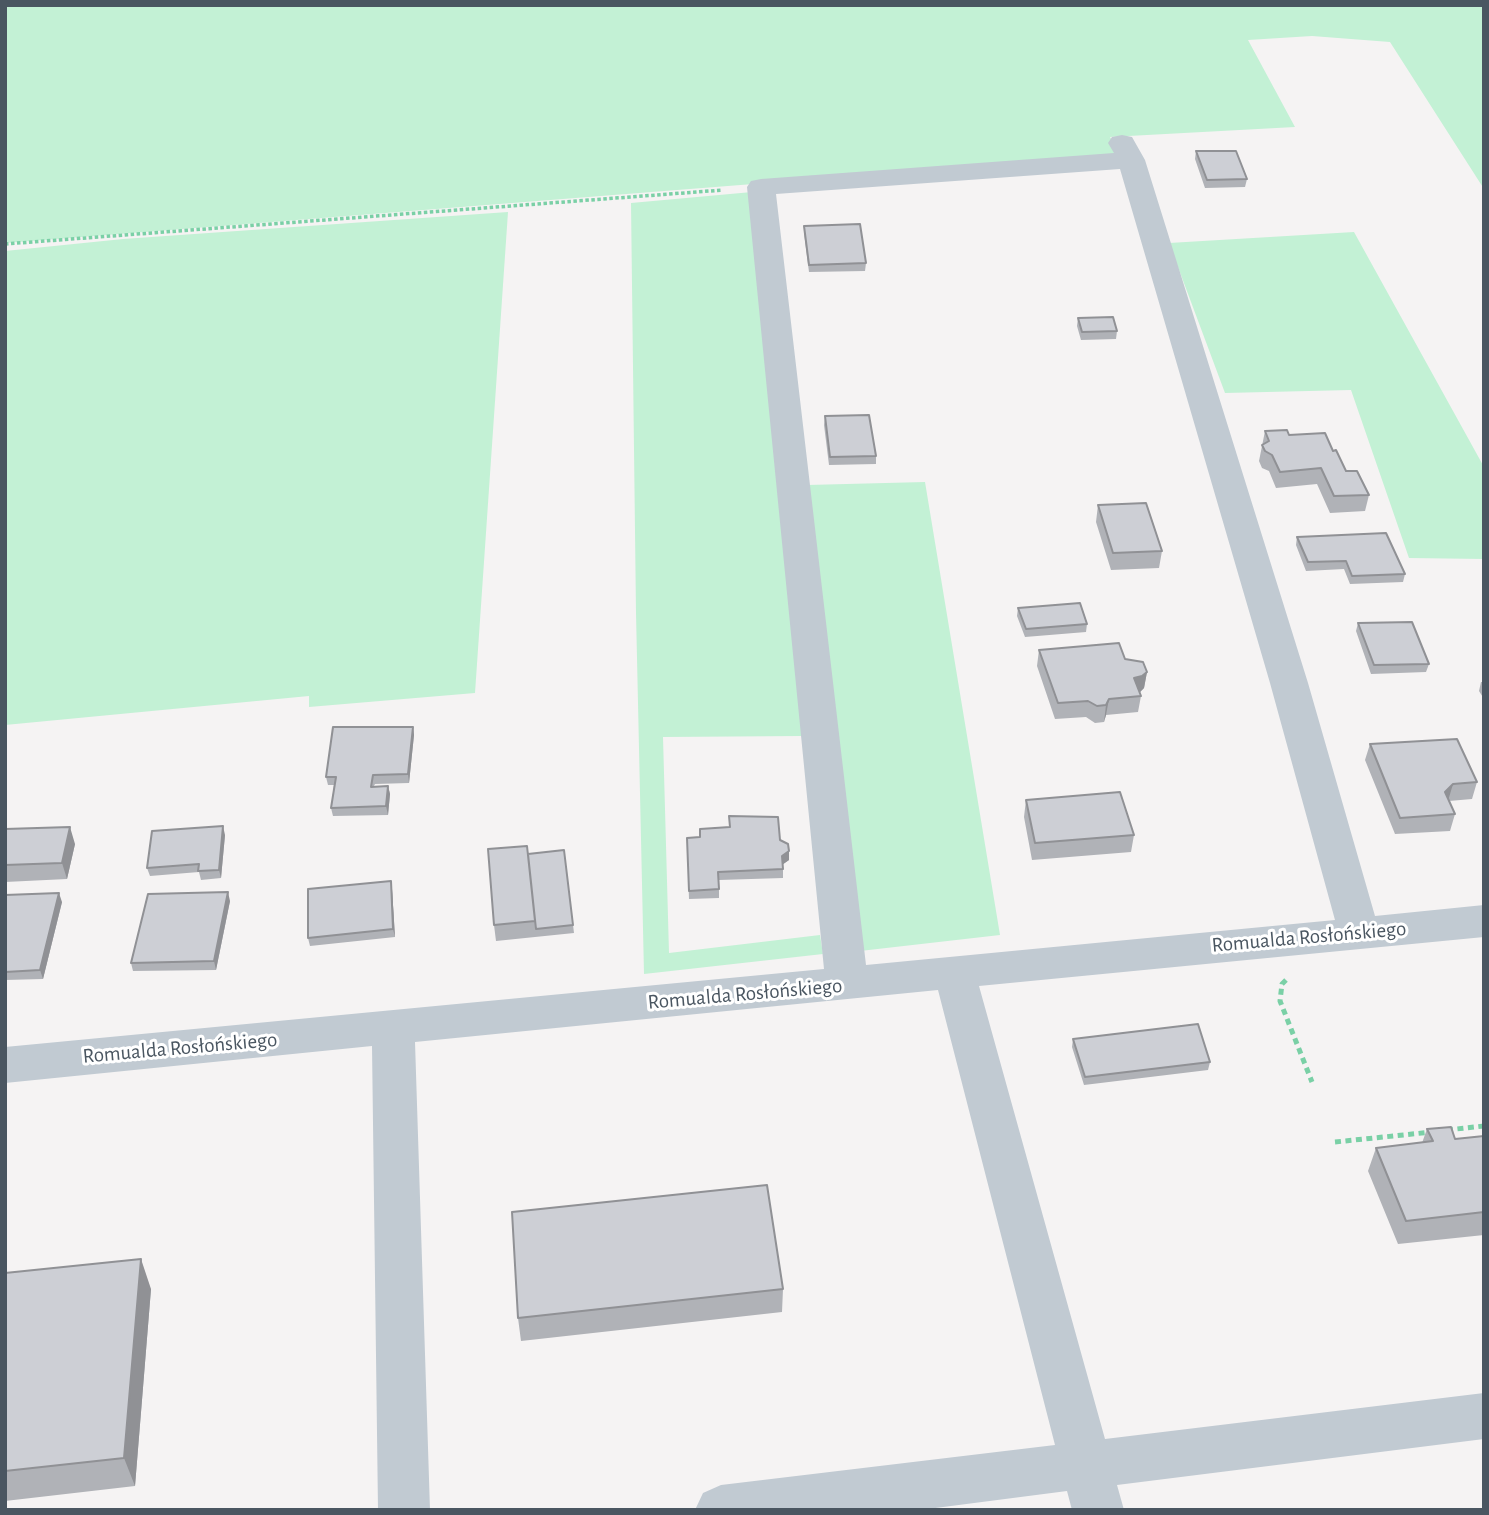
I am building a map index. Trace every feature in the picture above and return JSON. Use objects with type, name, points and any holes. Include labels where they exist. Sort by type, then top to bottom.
[{"type":"street","points":[[847,984],[761,187],[1127,152],[1289,682],[1359,932]]},
{"type":"street","name":"Romualda Rosłońskiego","points":[[5,1065],[1484,921]]},
{"type":"street","points":[[954,974],[976,1047],[1092,1487]]},
{"type":"street","points":[[393,1028],[404,1510]]},
{"type":"street","points":[[722,1510],[1092,1487],[1484,1416]]},
{"type":"path","points":[[5,244],[761,187]]},
{"type":"path","points":[[1290,976],[1282,984],[1280,1001],[1312,1082]]},
{"type":"path","points":[[1335,1142],[1484,1126]]},
{"type":"green space","points":[[5,5],[1484,5],[1484,189],[1390,42],[1312,36],[1248,40],[1295,127],[1110,137],[1121,155],[5,243]]},
{"type":"green space","points":[[752,192],[802,736],[663,737],[669,953],[820,935],[823,954],[644,974],[631,203]]},
{"type":"green space","points":[[508,212],[475,693],[309,707],[309,696],[5,725],[5,251],[123,239]]},
{"type":"green space","points":[[1354,232],[1484,467],[1484,559],[1409,558],[1351,390],[1225,393],[1169,243]]},
{"type":"green space","points":[[925,482],[1000,935],[860,951],[807,485]]},
{"type":"building","points":[[1196,151],[1236,151],[1247,179],[1207,180]]},
{"type":"building","points":[[860,224],[866,263],[809,265],[804,226]]},
{"type":"building","points":[[1113,317],[1117,331],[1082,332],[1078,318]]},
{"type":"building","points":[[869,415],[876,456],[830,457],[825,416]]},
{"type":"building","points":[[1287,430],[1289,435],[1325,433],[1346,471],[1357,471],[1369,495],[1334,496],[1321,468],[1280,472],[1272,455],[1265,451],[1262,445],[1269,441],[1265,431]]},
{"type":"building","points":[[1146,503],[1162,551],[1113,553],[1098,505]]},
{"type":"building","points":[[1386,533],[1405,574],[1352,576],[1346,561],[1308,562],[1297,537]]},
{"type":"building","points":[[1080,603],[1087,624],[1026,629],[1018,608]]},
{"type":"building","points":[[1412,622],[1429,664],[1374,665],[1358,623]]},
{"type":"building","points":[[1119,643],[1125,659],[1143,662],[1147,672],[1134,678],[1141,696],[1109,699],[1106,705],[1097,706],[1088,701],[1058,703],[1039,650]]},
{"type":"building","points":[[333,727],[413,727],[408,774],[373,775],[371,787],[388,786],[386,806],[331,808],[336,777],[326,777]]},
{"type":"building","points":[[1457,739],[1477,782],[1453,784],[1445,792],[1455,814],[1400,818],[1370,744]]},
{"type":"building","points":[[1120,792],[1134,835],[1035,843],[1026,800]]},
{"type":"building","points":[[729,816],[778,817],[780,840],[788,844],[789,851],[782,856],[783,869],[718,872],[719,889],[689,891],[687,838],[700,837],[700,829],[730,827]]},
{"type":"building","points":[[223,826],[219,870],[198,871],[199,864],[147,868],[152,831]]},
{"type":"building","points":[[70,827],[62,863],[5,865],[5,829]]},
{"type":"building","points":[[527,846],[535,921],[494,925],[488,849]]},
{"type":"building","points":[[564,850],[573,925],[536,929],[528,854]]},
{"type":"building","points":[[391,881],[393,929],[308,938],[308,889]]},
{"type":"building","points":[[228,892],[214,961],[131,963],[148,894]]},
{"type":"building","points":[[59,893],[40,970],[5,972],[5,895]]},
{"type":"building","points":[[1198,1024],[1210,1062],[1085,1077],[1073,1039]]},
{"type":"building","points":[[1451,1127],[1455,1139],[1484,1136],[1484,1212],[1406,1221],[1376,1148],[1433,1141],[1427,1129]]},
{"type":"building","points":[[767,1185],[783,1289],[518,1318],[512,1212]]},
{"type":"building","points":[[141,1259],[124,1458],[5,1471],[5,1273]]}]
